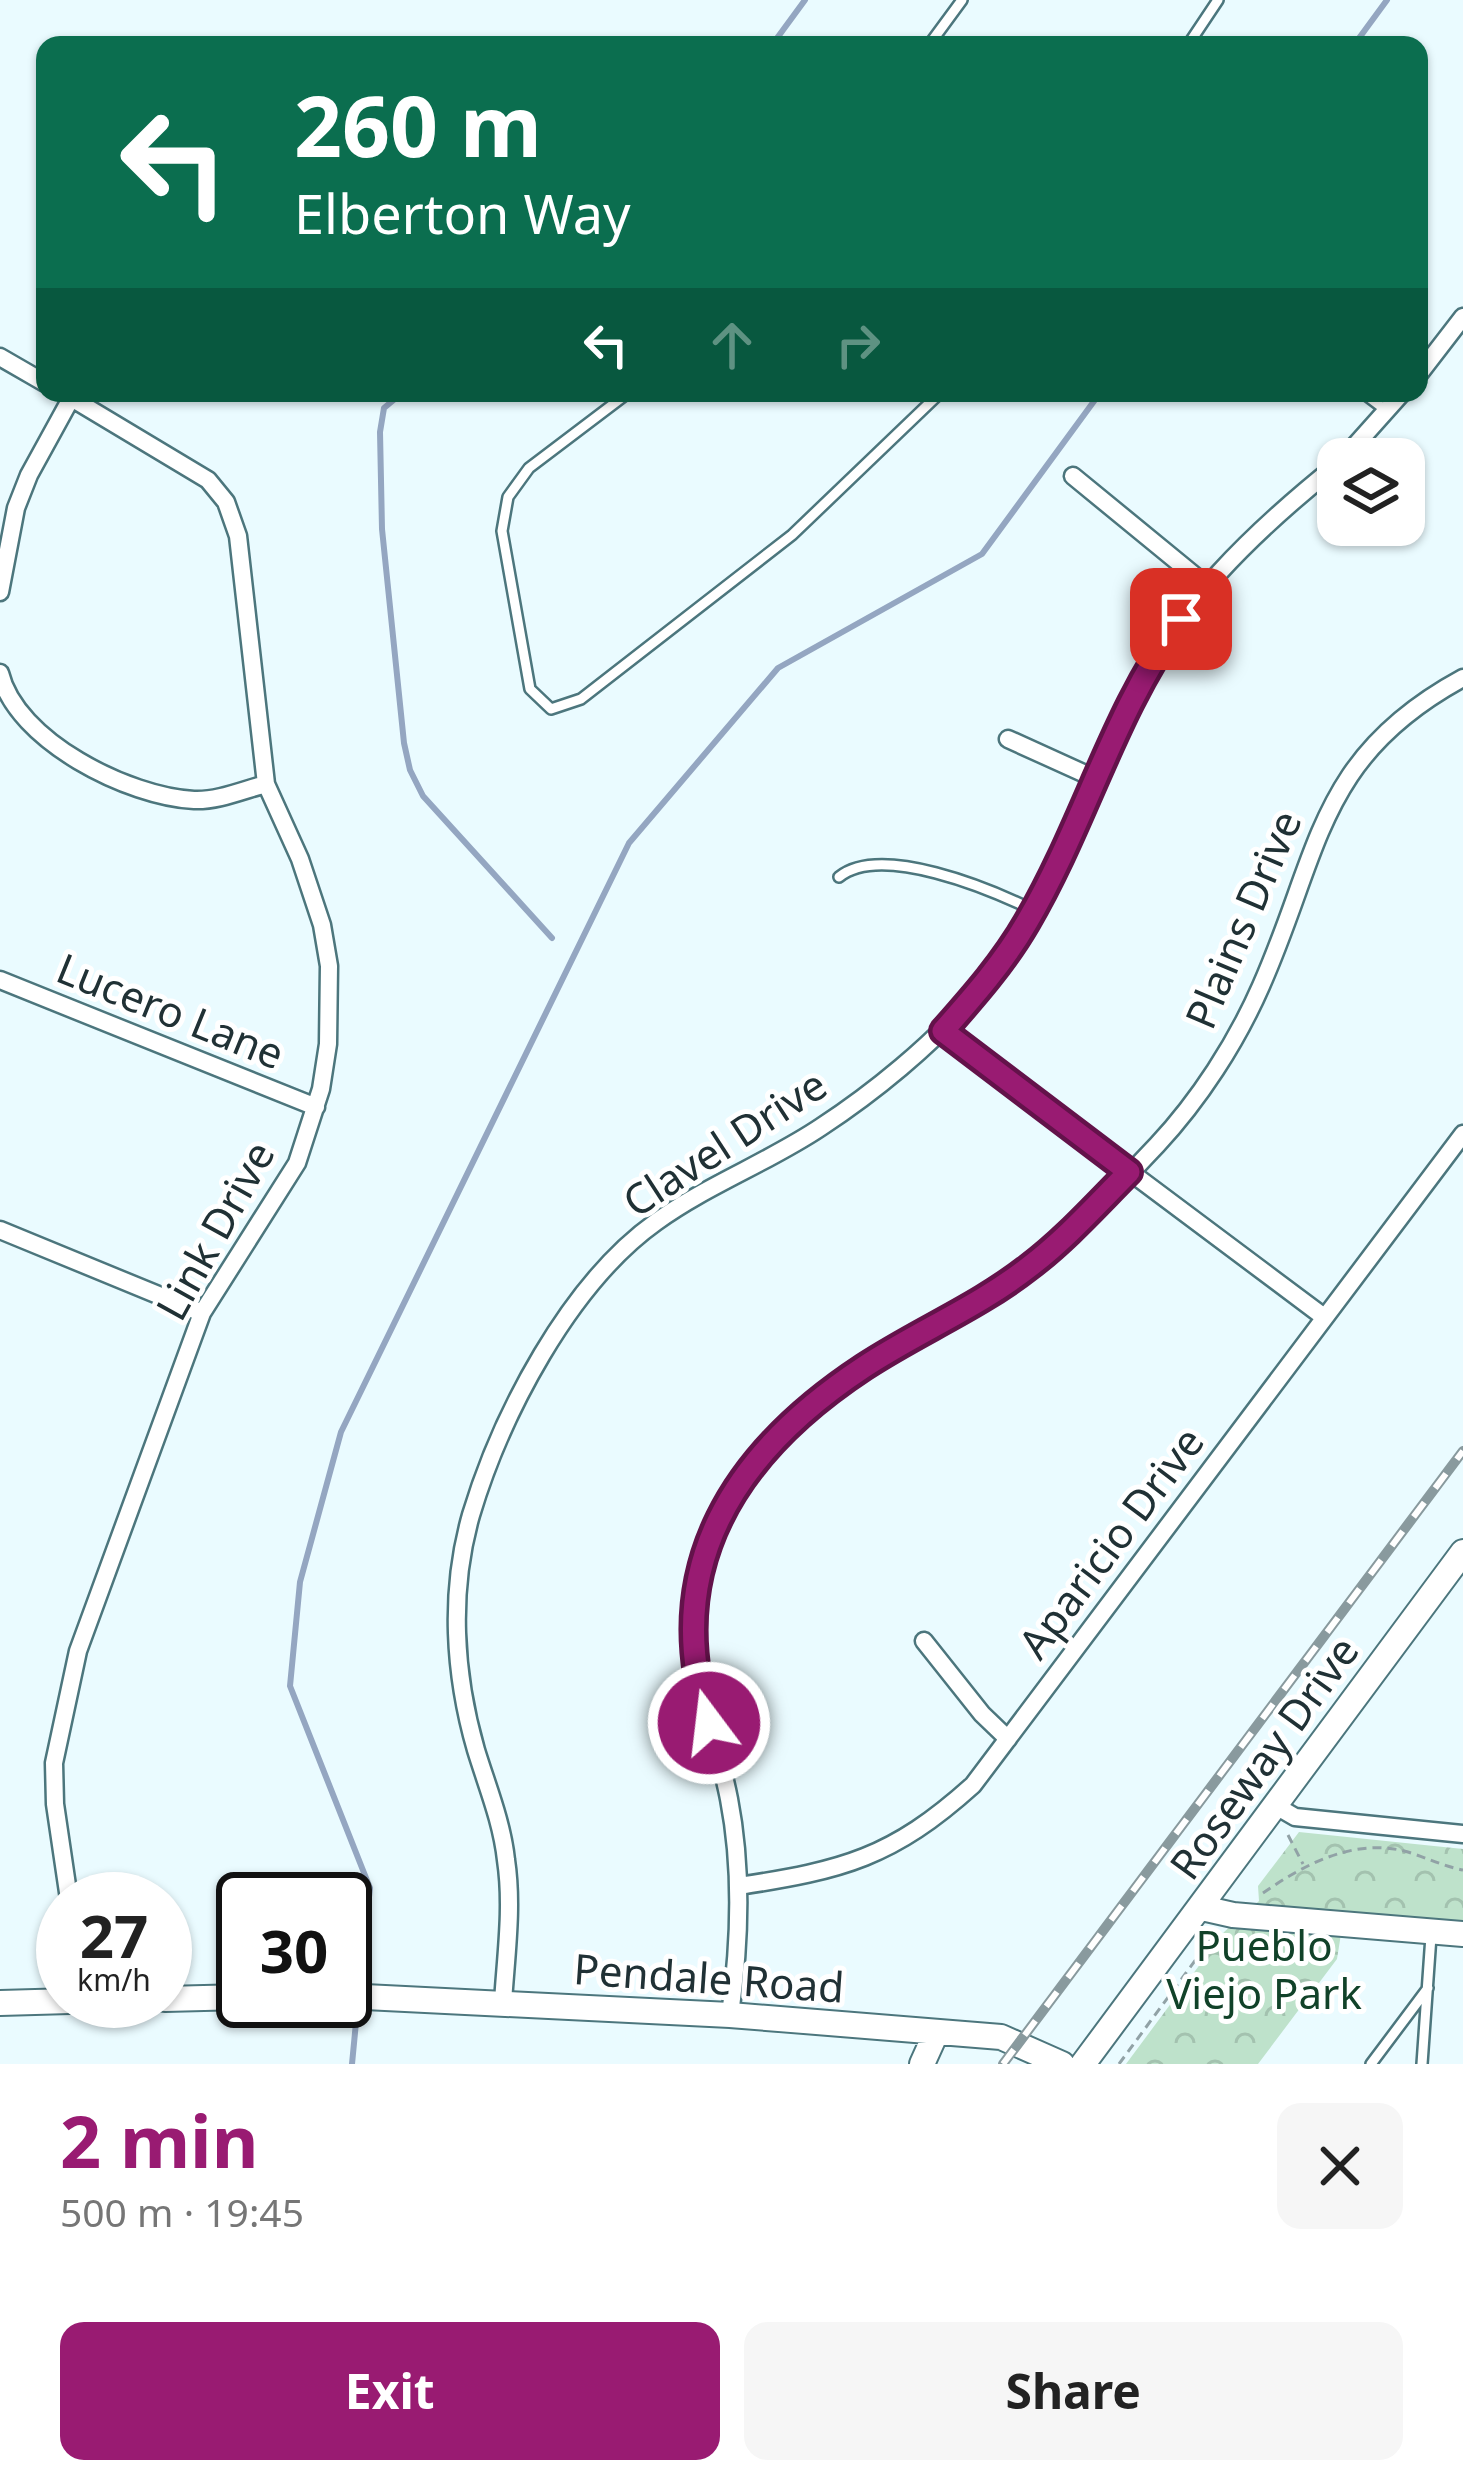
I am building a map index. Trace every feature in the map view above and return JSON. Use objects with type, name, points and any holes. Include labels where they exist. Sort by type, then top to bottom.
[{"type":"street","points":[[1428,366],[1457,339],[1463,317]]},
{"type":"street","points":[[0,357],[36,378]]},
{"type":"street","points":[[0,592],[16,508],[66,402]]},
{"type":"street","name":"Link Drive","points":[[65,1872],[54,1763],[78,1651],[202,1313],[284,1186],[316,1107],[328,1044],[328,966],[322,925],[301,860],[266,784],[238,536],[226,502],[208,480],[80,402]]},
{"type":"street","name":"Clavel Drive","points":[[1362,438],[1394,402]]},
{"type":"street","points":[[1073,476],[1207,585]]},
{"type":"street","name":"Clavel Drive","points":[[503,2002],[507,1860],[475,1746],[457,1638],[464,1546],[487,1471],[547,1348],[612,1260],[656,1222],[822,1127],[943,1031],[999,964],[1034,910],[1156,652],[1207,585],[1317,479]]},
{"type":"street","points":[[0,674],[11,701],[44,739],[69,757],[128,782],[195,800],[266,784]]},
{"type":"street","name":"Plains Drive","points":[[730,2015],[739,1940],[739,1886],[730,1804],[698,1690],[691,1634],[698,1568],[727,1503],[794,1421],[825,1394],[1029,1268],[1189,1108],[1235,1036],[1280,940],[1316,834],[1353,768],[1416,706],[1463,677]]},
{"type":"street","points":[[1007,739],[1094,778]]},
{"type":"street","name":"Lucero Lane","points":[[0,980],[316,1107]]},
{"type":"street","points":[[943,1031],[1324,1317]]},
{"type":"street","name":"Aparicio Drive","points":[[739,1886],[826,1873],[890,1848],[922,1829],[973,1785],[1463,1134]]},
{"type":"street","points":[[0,1230],[202,1313]]},
{"type":"street","name":"Roseway Drive","points":[[1082,2064],[1463,1552]]},
{"type":"street","points":[[924,1641],[1008,1739]]},
{"type":"street","points":[[1276,1806],[1295,1817],[1463,1834]]},
{"type":"street","points":[[1202,1907],[1233,1915],[1463,1934]]},
{"type":"street","name":"Pendale Road","points":[[372,1997],[730,2015],[1001,2037],[1062,2064]]},
{"type":"street","points":[[0,2003],[36,2002]]},
{"type":"street","points":[[922,2064],[936,2033]]},
{"type":"lane","points":[[936,36],[962,0]]},
{"type":"lane","points":[[1194,36],[1218,0]]},
{"type":"lane","points":[[616,402],[529,468],[508,497],[502,531],[530,689],[551,709],[580,699],[792,535],[931,402]]},
{"type":"lane","points":[[1375,402],[1387,411]]},
{"type":"lane","points":[[839,878],[849,869],[878,865],[943,875],[1034,910]]},
{"type":"lane","points":[[1422,2064],[1431,1931]]},
{"type":"lane","points":[[1371,2064],[1428,1988]]},
{"type":"path","points":[[1287,1833],[1303,1865]]},
{"type":"path","points":[[1119,2064],[1233,1915],[1251,1897],[1303,1865],[1382,1848],[1463,1870]]},
{"type":"green space","name":"Pueblo Viejo Park","points":[[1299,1832],[1463,1849],[1463,1926],[1344,1915],[1337,1959],[1258,2064],[1126,2064],[1224,1932],[1259,1901],[1258,1886]]},
{"type":"waterway","points":[[779,36],[805,0]]},
{"type":"waterway","points":[[1361,36],[1387,0]]},
{"type":"waterway","points":[[391,402],[384,408],[380,432],[382,529],[410,770],[423,796],[552,938]]},
{"type":"waterway","points":[[364,1872],[290,1686],[300,1582],[341,1432],[629,843],[778,668],[982,554],[1093,402]]},
{"type":"waterway","points":[[352,2064],[355,2028]]},
{"type":"railway","points":[[1003,2064],[1463,1451]]},
{"type":"route","points":[[709,1723],[694,1665],[691,1610],[698,1568],[710,1538],[748,1473],[825,1394],[1029,1268],[1129,1172],[943,1031],[1026,925],[1128,703],[1181,619]]}]
